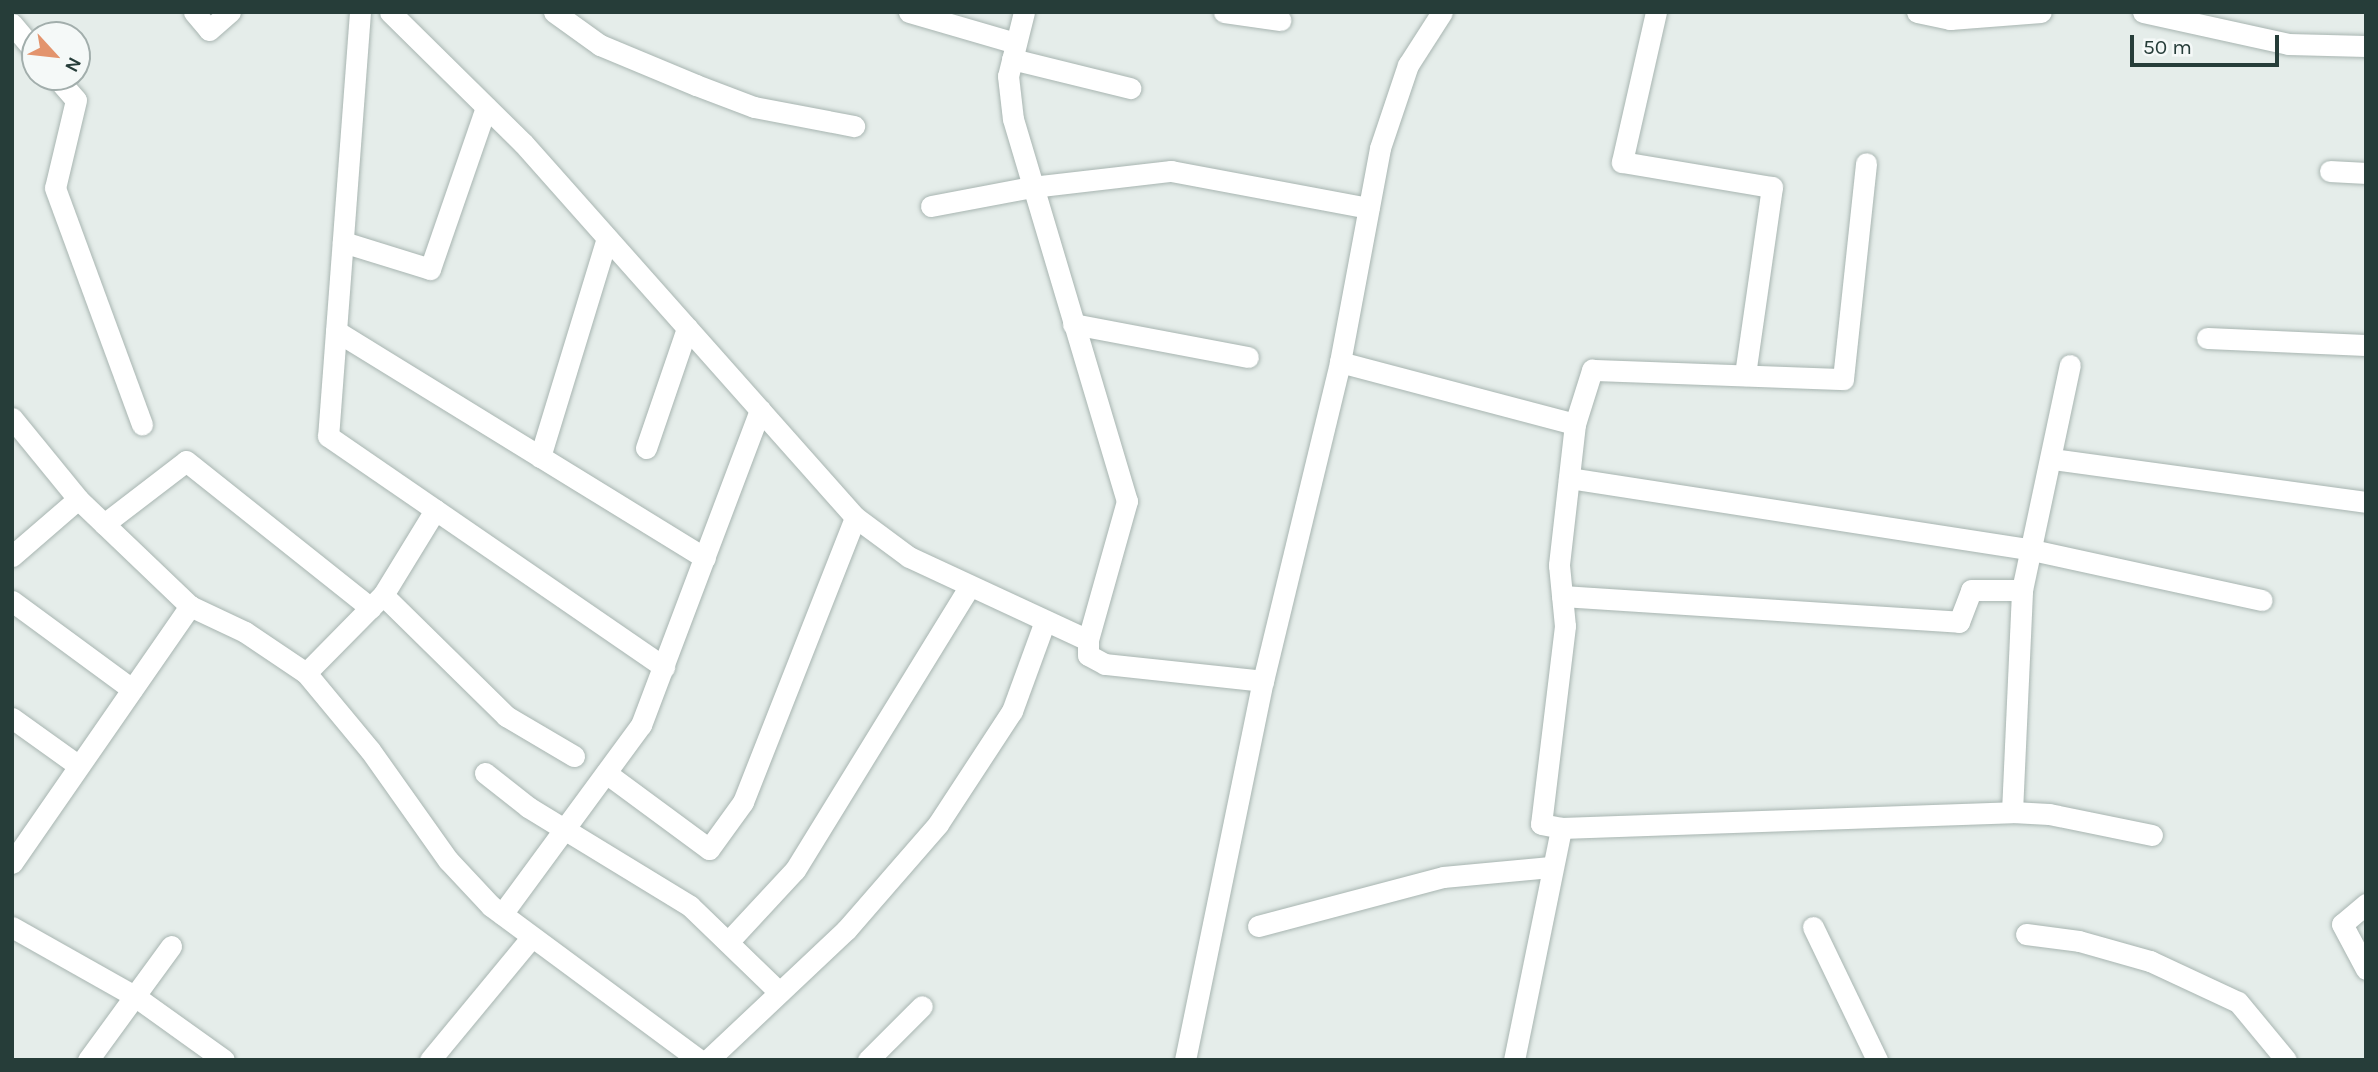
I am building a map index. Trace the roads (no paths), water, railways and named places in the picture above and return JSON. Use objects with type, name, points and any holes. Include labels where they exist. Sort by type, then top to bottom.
[{"type":"street","points":[[194,12],[209,30],[230,12]]},
{"type":"street","points":[[360,12],[328,436],[664,667]]},
{"type":"street","points":[[554,12],[600,45],[696,85],[754,107],[854,126]]},
{"type":"street","points":[[909,12],[1014,51],[1130,88]]},
{"type":"street","points":[[1024,12],[1008,76],[1013,119],[1126,501],[1088,640],[1088,655],[1098,663],[1263,681]]},
{"type":"street","points":[[1224,12],[1280,20]]},
{"type":"street","points":[[1185,1060],[1263,681],[1340,362],[1380,148],[1408,65],[1442,12]]},
{"type":"street","points":[[1656,12],[1622,162],[1772,187],[1745,376]]},
{"type":"street","points":[[1917,12],[1950,19],[2041,12]]},
{"type":"street","points":[[2143,12],[2288,44],[2366,46]]},
{"type":"street","points":[[399,16],[607,238],[855,517],[880,540],[969,587],[1088,640]]},
{"type":"street","points":[[69,91],[76,100],[55,188],[142,425]]},
{"type":"street","points":[[343,242],[430,269],[486,107]]},
{"type":"street","points":[[1866,163],[1843,379],[1592,370],[1575,424],[1559,565],[1565,626],[1541,824],[1561,828],[2012,813],[2049,814],[2152,835]]},
{"type":"street","points":[[2330,171],[2366,173]]},
{"type":"street","points":[[931,206],[1032,187],[1171,172],[1369,208]]},
{"type":"street","points":[[540,457],[607,238]]},
{"type":"street","points":[[1073,324],[1248,357]]},
{"type":"street","points":[[646,448],[687,328]]},
{"type":"street","points":[[336,331],[705,558]]},
{"type":"street","points":[[2207,338],[2366,345]]},
{"type":"street","points":[[1340,362],[1575,424]]},
{"type":"street","points":[[2012,813],[2022,590],[2053,459],[2070,365]]},
{"type":"street","points":[[502,914],[641,725],[760,410]]},
{"type":"street","points":[[12,418],[78,499],[190,606],[245,632],[306,673],[370,750],[448,860],[502,914],[699,1060]]},
{"type":"street","points":[[2053,459],[2366,502]]},
{"type":"street","points":[[104,524],[186,461],[377,601],[506,716],[573,756]]},
{"type":"street","points":[[1569,478],[2032,550],[2262,600]]},
{"type":"street","points":[[12,556],[78,499]]},
{"type":"street","points":[[306,673],[377,601],[435,510]]},
{"type":"street","points":[[606,773],[709,849],[743,802],[855,517]]},
{"type":"street","points":[[728,942],[795,870],[969,587]]},
{"type":"street","points":[[1562,596],[1959,622],[1971,590],[2022,590]]},
{"type":"street","points":[[12,601],[132,689]]},
{"type":"street","points":[[12,863],[190,606]]},
{"type":"street","points":[[708,1060],[778,991],[846,930],[938,824],[1012,711],[1045,621]]},
{"type":"street","points":[[12,718],[79,766]]},
{"type":"street","points":[[485,773],[564,829],[690,906],[778,991]]},
{"type":"street","points":[[1514,1060],[1561,828]]},
{"type":"street","points":[[1258,926],[1443,877],[1551,867]]},
{"type":"street","points":[[2366,904],[2342,925],[2366,969]]},
{"type":"street","points":[[12,927],[136,997],[224,1060]]},
{"type":"street","points":[[1813,927],[1877,1060]]},
{"type":"street","points":[[2026,934],[2079,941],[2150,961],[2238,1002],[2286,1060]]},
{"type":"street","points":[[430,1060],[531,938]]},
{"type":"street","points":[[88,1060],[171,946]]},
{"type":"street","points":[[868,1060],[922,1006]]}]
